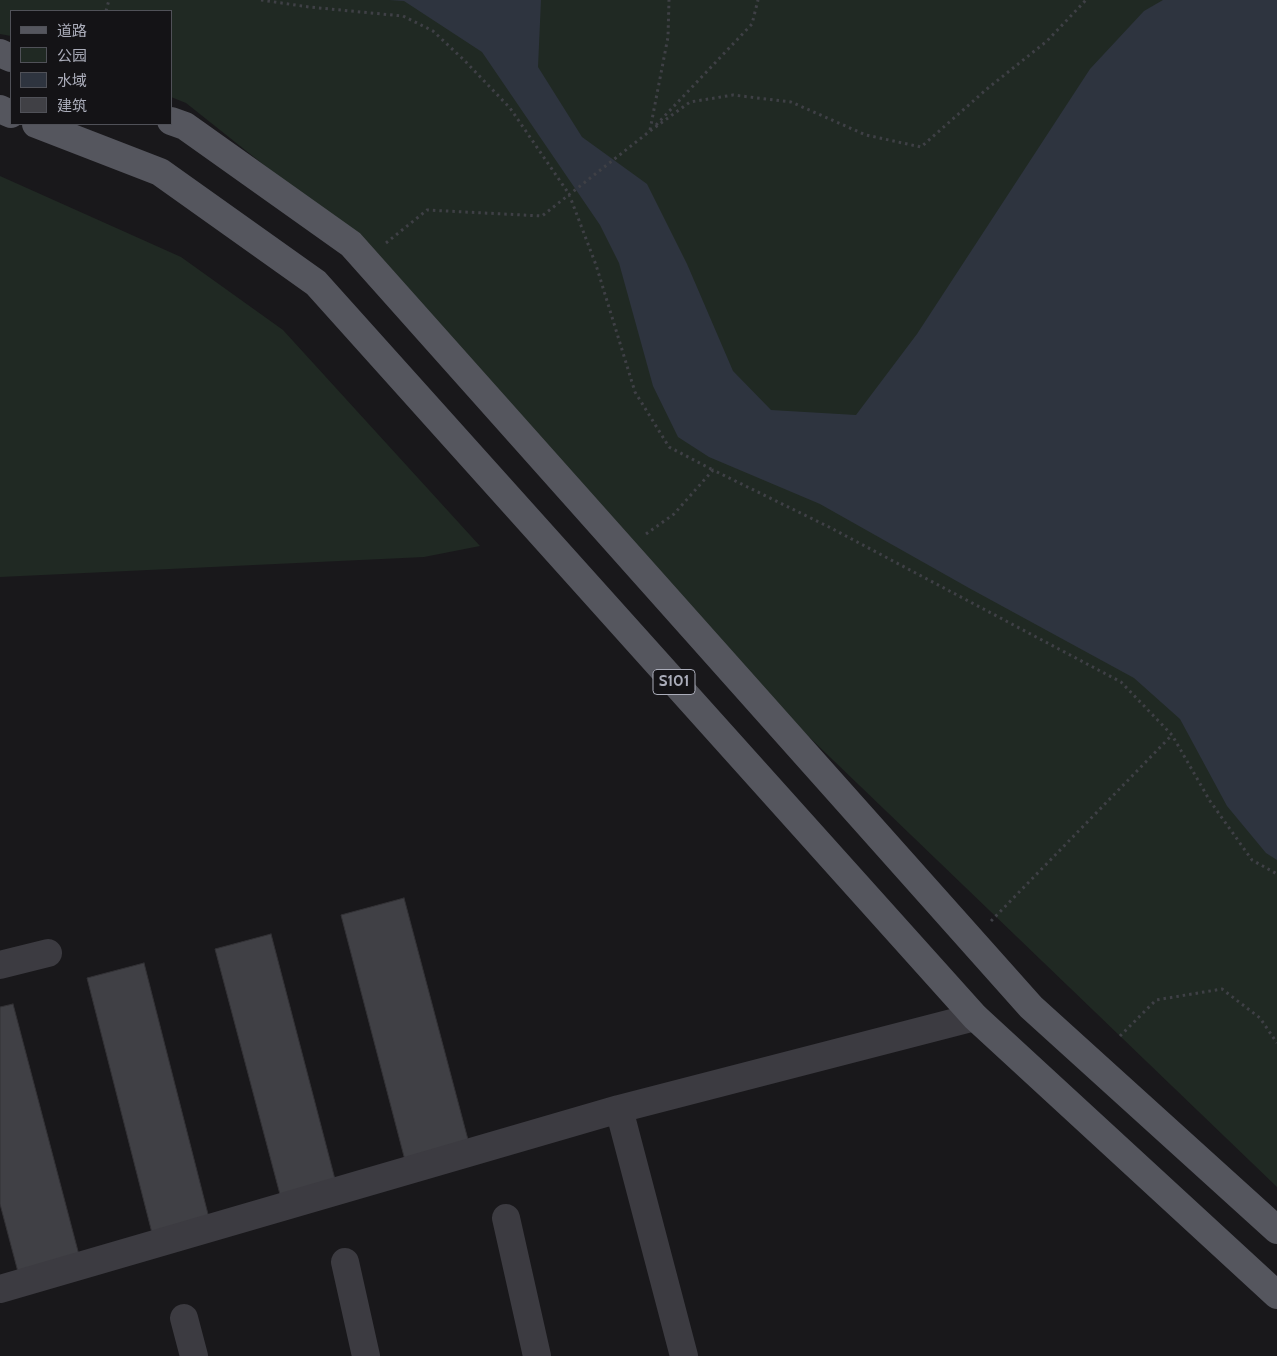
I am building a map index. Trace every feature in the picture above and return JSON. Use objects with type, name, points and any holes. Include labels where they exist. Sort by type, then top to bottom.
[{"type":"main road","points":[[172,121],[185,126],[351,244],[1031,1007],[1277,1230]]},
{"type":"main road","name":"S101","points":[[39,125],[160,172],[316,283],[975,1017],[1277,1294]]},
{"type":"street","points":[[0,965],[48,952]]},
{"type":"street","points":[[0,1289],[619,1109],[975,1017]]},
{"type":"street","points":[[619,1109],[684,1356]]},
{"type":"street","points":[[506,1218],[537,1356]]},
{"type":"street","points":[[345,1262],[366,1356]]},
{"type":"street","points":[[184,1318],[194,1356]]},
{"type":"path","points":[[261,0],[309,7],[403,16],[433,31],[510,108],[569,194],[596,265],[635,392],[669,447],[829,527],[1121,682],[1172,735],[1210,800],[1252,860],[1277,874]]},
{"type":"path","points":[[650,131],[668,37],[669,0]]},
{"type":"path","points":[[650,131],[752,24],[758,0]]},
{"type":"path","points":[[386,243],[427,210],[542,216],[690,102],[733,95],[791,102],[866,135],[921,147],[988,88],[1047,41],[1086,0]]},
{"type":"path","points":[[624,549],[674,514],[713,470]]},
{"type":"path","points":[[988,923],[1172,735]]},
{"type":"path","points":[[1120,1036],[1156,1000],[1222,989],[1260,1018],[1277,1043]]},
{"type":"green space","points":[[0,0],[1277,0],[1277,1187],[729,660],[367,247],[186,103],[172,97],[172,10],[10,10],[10,36],[0,34]]},
{"type":"green space","points":[[0,176],[181,257],[283,330],[480,546],[424,557],[0,577]]},
{"type":"water","points":[[389,0],[541,0],[538,67],[582,137],[647,184],[687,264],[733,371],[771,410],[856,415],[917,334],[1090,69],[1144,11],[1163,0],[1277,0],[1277,860],[1266,853],[1227,806],[1180,719],[1134,678],[820,504],[709,457],[678,437],[653,386],[619,263],[600,225],[482,52],[404,1]]},
{"type":"building","points":[[404,898],[471,1151],[407,1168],[341,915]]},
{"type":"building","points":[[271,934],[337,1187],[282,1202],[215,949]]},
{"type":"building","points":[[144,963],[210,1222],[153,1237],[87,978]]},
{"type":"building","points":[[13,1004],[79,1255],[18,1272],[0,1204],[0,1007]]}]
